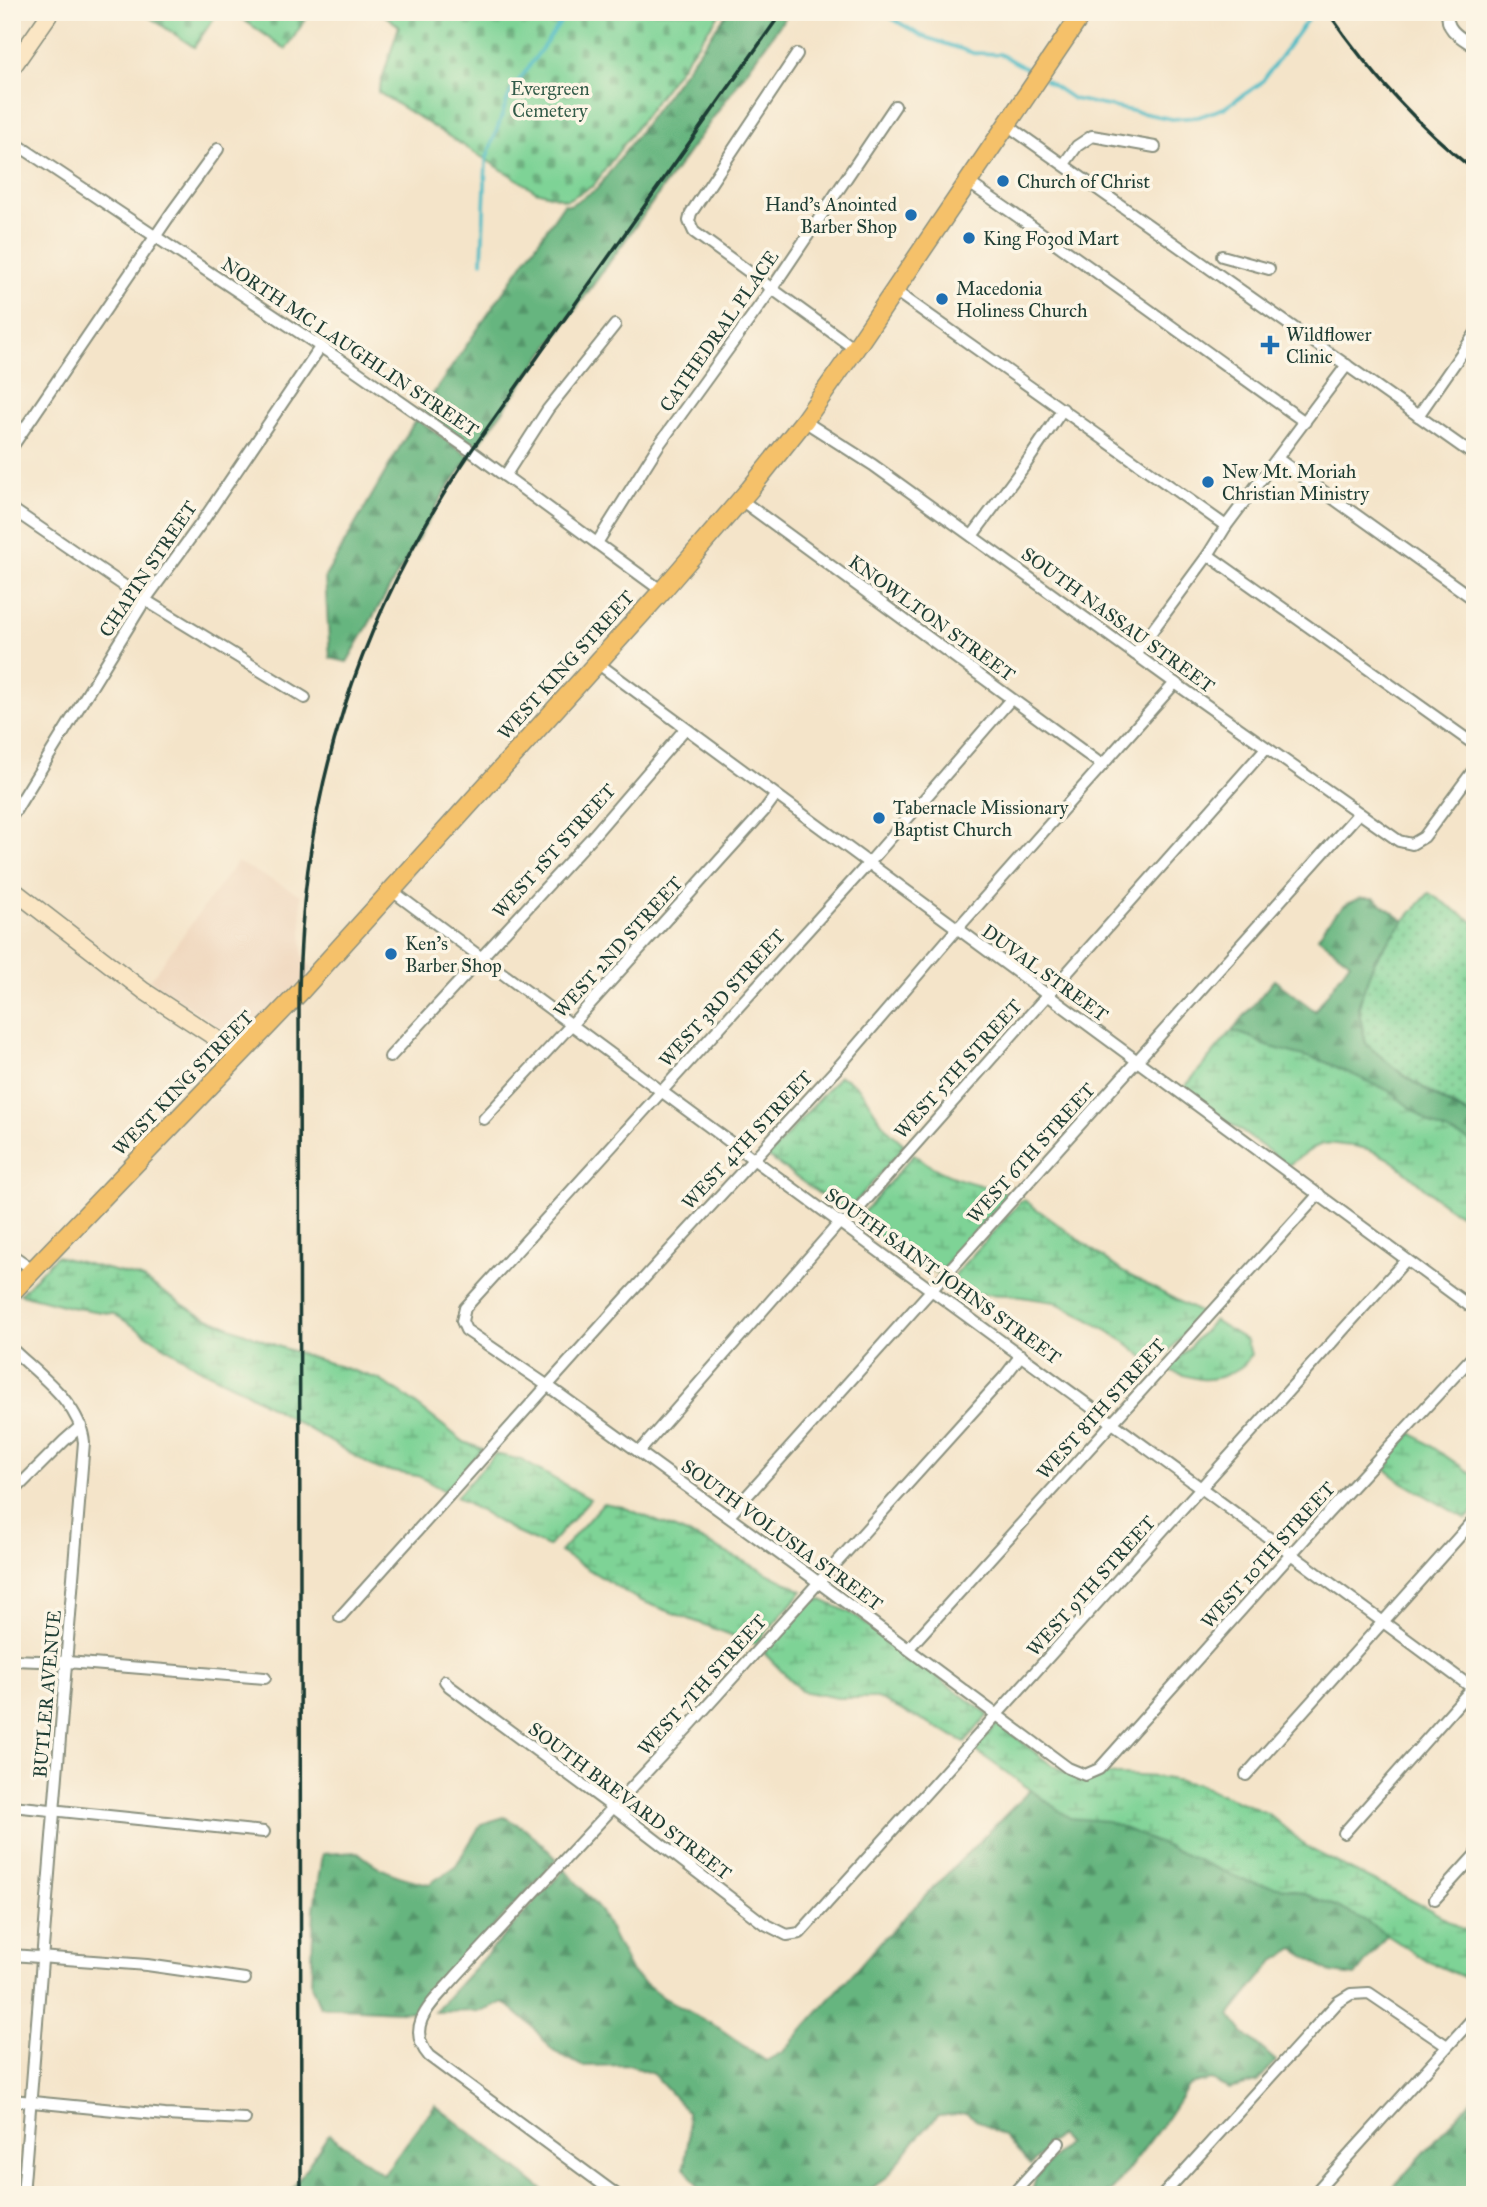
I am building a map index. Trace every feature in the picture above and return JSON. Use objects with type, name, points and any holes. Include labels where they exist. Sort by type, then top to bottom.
[{"type":"main road","points":[[12,68],[51,12]]},
{"type":"main road","name":"WEST KING STREET","points":[[12,1293],[299,993],[741,500],[804,421],[855,349],[1083,12]]},
{"type":"main road","points":[[12,889],[144,991],[240,1054]]},
{"type":"street","points":[[1447,17],[1452,30],[1475,47]]},
{"type":"street","points":[[797,54],[691,213],[689,221],[694,232],[855,349]]},
{"type":"street","name":"CATHEDRAL PLACE","points":[[597,543],[658,446],[771,290],[895,106]]},
{"type":"street","points":[[1007,125],[1475,456]]},
{"type":"street","points":[[1064,164],[1077,146],[1092,136],[1155,146]]},
{"type":"street","name":"NORTH MC LAUGHLIN STREET","points":[[12,141],[321,346],[662,591]]},
{"type":"street","points":[[12,447],[218,149]]},
{"type":"street","points":[[969,183],[1073,254],[1306,422]]},
{"type":"street","points":[[1222,256],[1269,269]]},
{"type":"street","points":[[895,291],[1226,526]]},
{"type":"street","points":[[505,476],[548,409],[615,325]]},
{"type":"street","points":[[1418,416],[1475,334]]},
{"type":"street","name":"CHAPIN STREET","points":[[12,816],[145,600],[202,522],[321,346]]},
{"type":"street","points":[[1135,654],[1208,555],[1226,526],[1347,365]]},
{"type":"street","points":[[972,536],[1026,465],[1063,409]]},
{"type":"street","name":"SOUTH NASSAU STREET","points":[[804,421],[861,457],[1399,841],[1412,844],[1424,837],[1475,768]]},
{"type":"street","points":[[1278,459],[1475,600]]},
{"type":"street","name":"KNOWLTON STREET","points":[[741,500],[1102,765]]},
{"type":"street","points":[[12,509],[145,600],[305,698]]},
{"type":"street","points":[[1208,555],[1475,745]]},
{"type":"street","name":"DUVAL STREET","points":[[596,663],[1475,1310]]},
{"type":"street","name":"WEST 4TH STREET","points":[[340,1617],[841,1065],[957,929],[1175,683]]},
{"type":"street","name":"WEST 3RD STREET","points":[[462,1321],[465,1308],[867,864],[1012,699]]},
{"type":"street","name":"WEST 1ST STREET","points":[[390,1057],[594,835],[684,729]]},
{"type":"street","name":"WEST 5TH STREET","points":[[639,1452],[1266,748]]},
{"type":"street","name":"WEST 2ND STREET","points":[[484,1119],[775,796]]},
{"type":"street","name":"WEST 6TH STREET","points":[[729,1516],[1359,813]]},
{"type":"street","name":"SOUTH SAINT JOHNS STREET","points":[[391,890],[661,1092],[1474,1688]]},
{"type":"street","name":"WEST 8TH STREET","points":[[909,1648],[1319,1194]]},
{"type":"street","points":[[12,1255],[34,1270]]},
{"type":"street","name":"WEST 9TH STREET","points":[[800,1934],[1406,1260]]},
{"type":"street","name":"SOUTH VOLUSIA STREET","points":[[462,1321],[466,1330],[729,1516],[1068,1768],[1085,1775]]},
{"type":"street","points":[[12,1349],[70,1405],[81,1426],[12,1493]]},
{"type":"street","name":"WEST 10TH STREET","points":[[1085,1775],[1099,1769],[1475,1354]]},
{"type":"street","name":"WEST 7TH STREET","points":[[617,2195],[429,2056],[419,2041],[418,2026],[422,2017],[457,1975],[819,1583],[1021,1355]]},
{"type":"street","name":"BUTLER AVENUE","points":[[23,2195],[84,1442],[81,1426]]},
{"type":"street","points":[[1246,1775],[1475,1520]]},
{"type":"street","points":[[12,1660],[265,1678]]},
{"type":"street","name":"SOUTH BREVARD STREET","points":[[445,1681],[763,1923],[787,1936],[800,1934]]},
{"type":"street","points":[[1344,1833],[1474,1688]]},
{"type":"street","points":[[12,1806],[264,1832]]},
{"type":"street","points":[[1436,1899],[1475,1855]]},
{"type":"street","points":[[12,1955],[147,1965],[245,1979]]},
{"type":"street","points":[[1163,2195],[1338,2002],[1351,1994],[1369,1993],[1447,2046]]},
{"type":"street","points":[[1313,2195],[1475,2016]]},
{"type":"street","points":[[12,2100],[165,2115],[245,2119]]},
{"type":"street","points":[[1012,2195],[1059,2143]]},
{"type":"shaded area","points":[[237,862],[301,895],[303,956],[313,969],[242,1043],[150,980]]},
{"type":"green space","points":[[142,12],[218,12],[194,47]]},
{"type":"green space","points":[[232,12],[310,12],[286,49]]},
{"type":"green space","name":"Evergreen Cemetery","points":[[380,12],[721,12],[593,186],[567,200],[536,191],[378,92],[399,26]]},
{"type":"green space","points":[[728,12],[789,12],[476,448],[422,410],[564,204],[570,205],[597,189]]},
{"type":"green space","points":[[416,419],[470,457],[443,495],[347,662],[330,658],[325,577]]},
{"type":"green space","points":[[1429,893],[1475,923],[1475,1117],[1433,1094],[1371,1049],[1365,1041],[1360,1020],[1366,979],[1376,960],[1401,925]]},
{"type":"green space","points":[[1362,898],[1374,898],[1404,921],[1375,958],[1358,1007],[1366,1044],[1403,1075],[1453,1107],[1475,1117],[1475,1146],[1468,1140],[1433,1126],[1389,1091],[1325,1062],[1263,1045],[1253,1038],[1232,1031],[1274,980],[1315,1011],[1350,962],[1318,937],[1342,908]]},
{"type":"green space","points":[[1232,1031],[1253,1038],[1263,1045],[1325,1062],[1389,1091],[1433,1126],[1468,1140],[1475,1146],[1475,1221],[1440,1201],[1398,1165],[1364,1148],[1322,1144],[1288,1165],[1183,1089]]},
{"type":"green space","points":[[839,1076],[860,1090],[886,1128],[905,1145],[846,1213],[768,1157]]},
{"type":"green space","points":[[914,1154],[949,1175],[1010,1194],[939,1274],[908,1258],[857,1220]]},
{"type":"green space","points":[[1023,1199],[1123,1272],[1203,1314],[1155,1366],[1127,1343],[1055,1302],[1008,1295],[978,1294],[950,1280]]},
{"type":"green space","points":[[56,1256],[141,1278],[198,1314],[280,1347],[378,1379],[404,1395],[464,1442],[482,1449],[445,1491],[418,1476],[377,1469],[237,1387],[202,1370],[114,1314],[70,1307],[20,1294]]},
{"type":"green space","points":[[1214,1320],[1247,1341],[1251,1354],[1245,1363],[1223,1376],[1207,1379],[1193,1378],[1168,1370]]},
{"type":"green space","points":[[1412,1433],[1475,1476],[1475,1510],[1466,1519],[1402,1482],[1381,1466]]},
{"type":"green space","points":[[495,1454],[521,1460],[590,1499],[548,1547],[517,1533],[456,1497]]},
{"type":"green space","points":[[603,1503],[623,1507],[699,1539],[803,1591],[755,1644],[639,1600],[560,1552]]},
{"type":"green space","points":[[815,1597],[851,1613],[988,1715],[965,1742],[877,1698],[838,1698],[801,1691],[764,1653]]},
{"type":"green space","points":[[998,1723],[1050,1764],[1081,1781],[1090,1781],[1102,1774],[1157,1777],[1197,1784],[1267,1813],[1310,1849],[1427,1908],[1475,1936],[1475,1982],[1427,1961],[1361,1918],[1336,1906],[1291,1889],[1248,1882],[1108,1821],[1070,1818],[975,1750]]},
{"type":"green space","points":[[1030,1790],[1070,1818],[1108,1821],[1248,1882],[1291,1889],[1336,1906],[1387,1935],[1355,1976],[1332,1973],[1294,1949],[1273,1962],[1230,2015],[1243,2032],[1276,2061],[1257,2082],[1229,2089],[1211,2080],[1189,2085],[1168,2117],[1107,2195],[1031,2195],[1036,2177],[1067,2143],[1058,2135],[1031,2165],[1005,2137],[966,2113],[938,2116],[915,2140],[888,2176],[863,2195],[704,2195],[684,2167],[689,2137],[687,2111],[653,2074],[629,2065],[582,2066],[553,2051],[531,2025],[504,2002],[483,2011],[434,2012],[565,1869],[601,1912],[632,1973],[664,1998],[719,2028],[766,2061],[784,2051],[884,1938]]},
{"type":"green space","points":[[504,1817],[526,1829],[557,1859],[452,1971],[418,2012],[320,2007],[311,1985],[314,1909],[322,1854],[358,1852],[391,1873],[429,1884],[455,1867],[481,1824]]},
{"type":"green space","points":[[1475,2096],[1475,2195],[1386,2195]]},
{"type":"green space","points":[[435,2105],[549,2195],[288,2195],[329,2134],[383,2175]]},
{"type":"waterway","points":[[482,262],[486,160],[510,93],[568,12]]},
{"type":"waterway","points":[[881,12],[922,36],[973,53],[1000,54],[1036,74]]},
{"type":"waterway","points":[[1045,80],[1073,99],[1172,119],[1198,117],[1224,108],[1261,83],[1313,12]]},
{"type":"railway","points":[[301,2195],[299,993],[303,918],[311,846],[325,776],[344,709],[368,643],[397,578],[431,514],[471,451],[782,12]]},
{"type":"railway","points":[[1328,12],[1360,56],[1414,117],[1475,171]]},
{"type":"place","name":"Church of Christ","points":[[1003,181]]},
{"type":"place","name":"Hand's Anointed Barber Shop","points":[[911,215]]},
{"type":"place","name":"King Fo3od Mart","points":[[969,238]]},
{"type":"place","name":"Macedonia Holiness Church","points":[[942,299]]},
{"type":"place","name":"Wildflower Clinic","points":[[1270,345]]},
{"type":"place","name":"New Mt. Moriah Christian Ministry","points":[[1208,482]]},
{"type":"place","name":"Tabernacle Missionary Baptist Church","points":[[879,818]]},
{"type":"place","name":"Ken's Barber Shop","points":[[391,954]]}]
